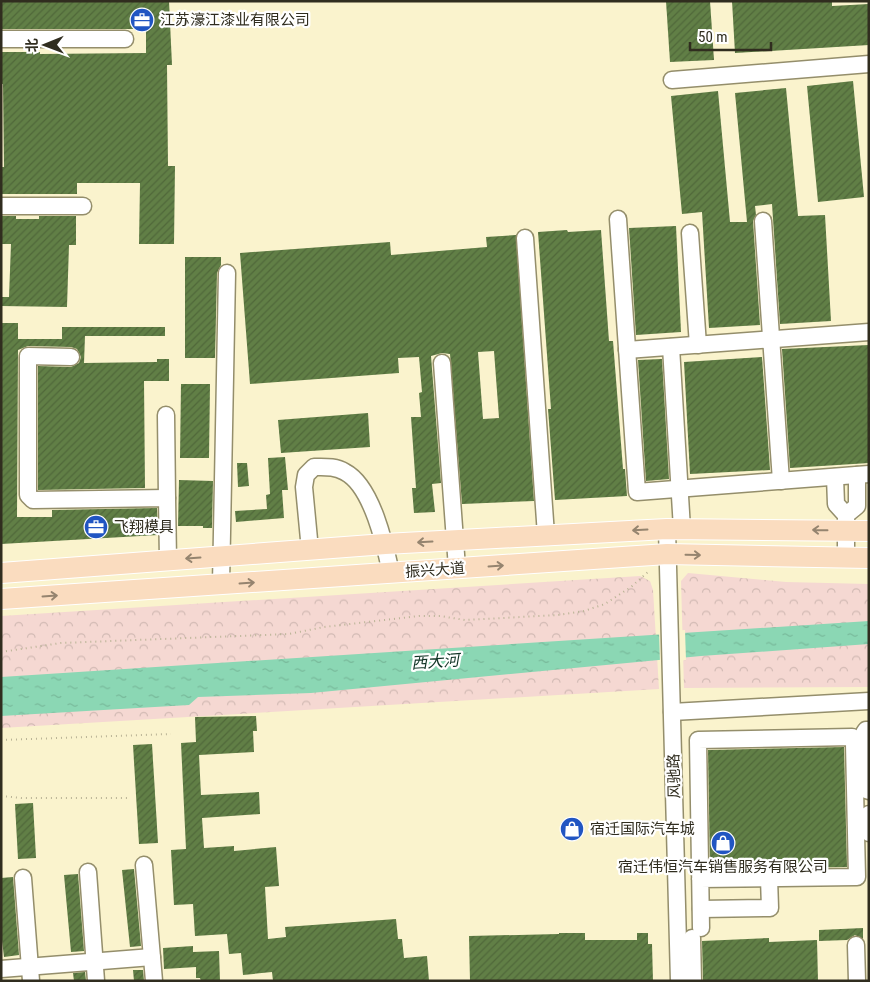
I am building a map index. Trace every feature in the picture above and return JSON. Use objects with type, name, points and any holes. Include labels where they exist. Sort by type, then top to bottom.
[{"type":"main road","name":"振兴大道","points":[[1,573],[385,544],[546,535],[846,523],[869,531]]},
{"type":"main road","name":"振兴大道","points":[[1,599],[668,554],[869,558]]},
{"type":"street","points":[[1,39],[125,39]]},
{"type":"street","points":[[672,80],[869,64]]},
{"type":"street","points":[[1,206],[82,206]]},
{"type":"street","points":[[618,219],[637,492],[863,474],[857,506],[846,523]]},
{"type":"street","points":[[763,221],[781,481]]},
{"type":"street","points":[[690,233],[698,345]]},
{"type":"street","points":[[524,238],[546,535]]},
{"type":"street","points":[[221,584],[227,273]]},
{"type":"street","points":[[627,350],[869,332]]},
{"type":"street","name":"风驰路","points":[[671,347],[679,489],[674,529],[668,554],[679,981]]},
{"type":"street","points":[[71,357],[28,356],[28,495],[33,500],[167,498]]},
{"type":"street","points":[[442,363],[457,568]]},
{"type":"street","points":[[166,415],[168,560]]},
{"type":"street","points":[[310,550],[304,487],[306,475],[314,467],[332,467],[347,473],[359,486],[371,505],[385,544],[391,573]]},
{"type":"street","points":[[835,477],[836,504],[846,523],[846,558]]},
{"type":"street","points":[[89,566],[92,593]]},
{"type":"street","points":[[672,712],[869,700]]},
{"type":"street","points":[[869,730],[866,730],[864,733],[866,790],[869,791]]},
{"type":"street","points":[[693,981],[701,909],[700,879],[699,843],[698,740],[852,737],[854,744],[856,877],[700,879]]},
{"type":"street","points":[[869,814],[869,833]]},
{"type":"street","points":[[676,844],[699,843]]},
{"type":"street","points":[[144,865],[154,981]]},
{"type":"street","points":[[88,872],[96,981]]},
{"type":"street","points":[[23,878],[30,974]]},
{"type":"street","points":[[701,909],[770,908],[769,878]]},
{"type":"street","points":[[856,945],[857,981]]},
{"type":"street","points":[[1,969],[30,974],[95,962],[152,957]]},
{"type":"path","points":[[1,652],[61,643],[289,634],[324,627],[419,616],[440,616],[464,620],[584,611],[605,604],[631,587],[668,554]]},
{"type":"path","points":[[1,740],[172,734]]},
{"type":"path","points":[[1,796],[21,798],[128,798]]},
{"type":"green space","points":[[688,573],[786,582],[869,584],[869,687],[684,688],[681,581]]},
{"type":"green space","points":[[640,576],[650,581],[653,590],[659,689],[1,728],[1,616]]},
{"type":"water","name":"西大河","points":[[869,621],[869,644],[701,656],[311,693],[198,697],[189,705],[1,716],[1,677]]},
{"type":"pier","points":[[685,630],[686,660],[660,663],[659,632]]},
{"type":"building","points":[[1,1],[169,1],[172,65],[167,65],[168,166],[175,166],[174,244],[139,244],[140,183],[77,183],[77,194],[1,194],[1,167],[4,167],[1,52],[40,52],[40,54],[146,53],[146,29],[1,29]]},
{"type":"building","points":[[666,1],[710,1],[714,60],[670,62]]},
{"type":"building","points":[[732,1],[832,1],[832,6],[869,4],[869,45],[735,53]]},
{"type":"building","points":[[853,81],[864,197],[818,202],[807,86]]},
{"type":"building","points":[[786,88],[798,216],[825,215],[831,321],[780,324],[772,204],[755,206],[756,215],[753,221],[760,325],[709,328],[702,212],[682,214],[671,96],[718,91],[730,222],[747,222],[735,93]]},
{"type":"building","points":[[1,216],[16,216],[16,219],[39,219],[39,216],[76,216],[76,245],[69,245],[67,307],[1,306],[1,297],[9,297],[11,244],[1,244]]},
{"type":"building","points":[[676,226],[681,332],[636,335],[629,228]]},
{"type":"building","points":[[567,230],[568,232],[601,230],[609,341],[613,341],[623,469],[625,469],[627,496],[555,500],[548,409],[551,409],[538,232]]},
{"type":"building","points":[[516,235],[534,501],[462,504],[450,354],[442,353],[431,356],[441,483],[432,484],[435,512],[414,513],[412,488],[416,488],[411,417],[421,417],[419,393],[422,392],[419,357],[398,358],[399,373],[250,384],[240,253],[390,242],[391,255],[487,247],[486,237]],"holes":[[[494,351],[499,418],[483,419],[478,352]]]},
{"type":"building","points":[[185,257],[221,257],[221,265],[217,273],[215,358],[185,358]]},
{"type":"building","points":[[1,323],[18,323],[18,339],[62,339],[62,327],[165,327],[165,336],[85,336],[84,363],[157,362],[157,359],[169,359],[169,381],[144,381],[145,488],[38,490],[38,366],[71,367],[79,363],[81,357],[77,349],[71,347],[28,346],[18,350],[17,517],[52,517],[52,510],[157,508],[158,535],[1,544]]},
{"type":"building","points":[[869,345],[869,463],[790,468],[782,349]]},
{"type":"building","points":[[762,357],[770,470],[690,474],[684,362]]},
{"type":"building","points":[[662,359],[669,479],[646,481],[638,360]]},
{"type":"building","points":[[181,384],[210,384],[209,458],[180,458]]},
{"type":"building","points":[[368,413],[370,447],[281,453],[278,420]]},
{"type":"building","points":[[285,457],[288,490],[282,490],[284,518],[236,522],[235,511],[267,509],[266,495],[270,494],[268,458]]},
{"type":"building","points":[[237,463],[247,463],[249,486],[238,487]]},
{"type":"building","points":[[179,480],[213,481],[212,528],[178,526]]},
{"type":"building","points":[[256,716],[257,731],[253,731],[254,752],[199,755],[201,795],[259,792],[260,814],[202,818],[204,848],[234,846],[234,851],[276,847],[279,886],[265,887],[268,939],[286,937],[285,927],[396,919],[398,939],[402,939],[404,958],[427,956],[429,981],[273,981],[272,972],[243,975],[241,953],[229,954],[227,934],[195,936],[193,904],[174,905],[171,850],[186,849],[181,743],[196,742],[195,717]]},
{"type":"building","points":[[152,744],[158,843],[139,844],[133,745]]},
{"type":"building","points":[[844,747],[847,867],[710,869],[708,750]]},
{"type":"building","points":[[33,803],[36,858],[18,859],[15,804]]},
{"type":"building","points":[[134,869],[141,946],[130,947],[122,870]]},
{"type":"building","points":[[78,874],[84,951],[71,952],[64,875]]},
{"type":"building","points":[[13,877],[19,955],[4,957],[1,932],[1,878]]},
{"type":"building","points":[[863,928],[863,939],[855,935],[847,940],[819,941],[819,930]]},
{"type":"building","points":[[585,933],[585,940],[637,940],[637,933],[648,933],[648,944],[652,944],[653,981],[470,981],[469,936]]},
{"type":"building","points":[[769,938],[769,942],[817,940],[818,981],[703,981],[702,941]]},
{"type":"building","points":[[193,946],[193,952],[219,951],[220,981],[201,981],[200,978],[196,978],[196,967],[164,969],[163,948]]},
{"type":"building","points":[[133,970],[143,970],[144,981],[134,981]]},
{"type":"building","points":[[85,972],[86,981],[74,981],[73,973]]},
{"type":"place","name":"江苏濠江漆业有限公司","points":[[142,20]]},
{"type":"place","name":"飞翔模具","points":[[96,527]]},
{"type":"place","name":"宿迁国际汽车城","points":[[572,829]]},
{"type":"place","name":"宿迁伟恒汽车销售服务有限公司","points":[[723,843]]}]
